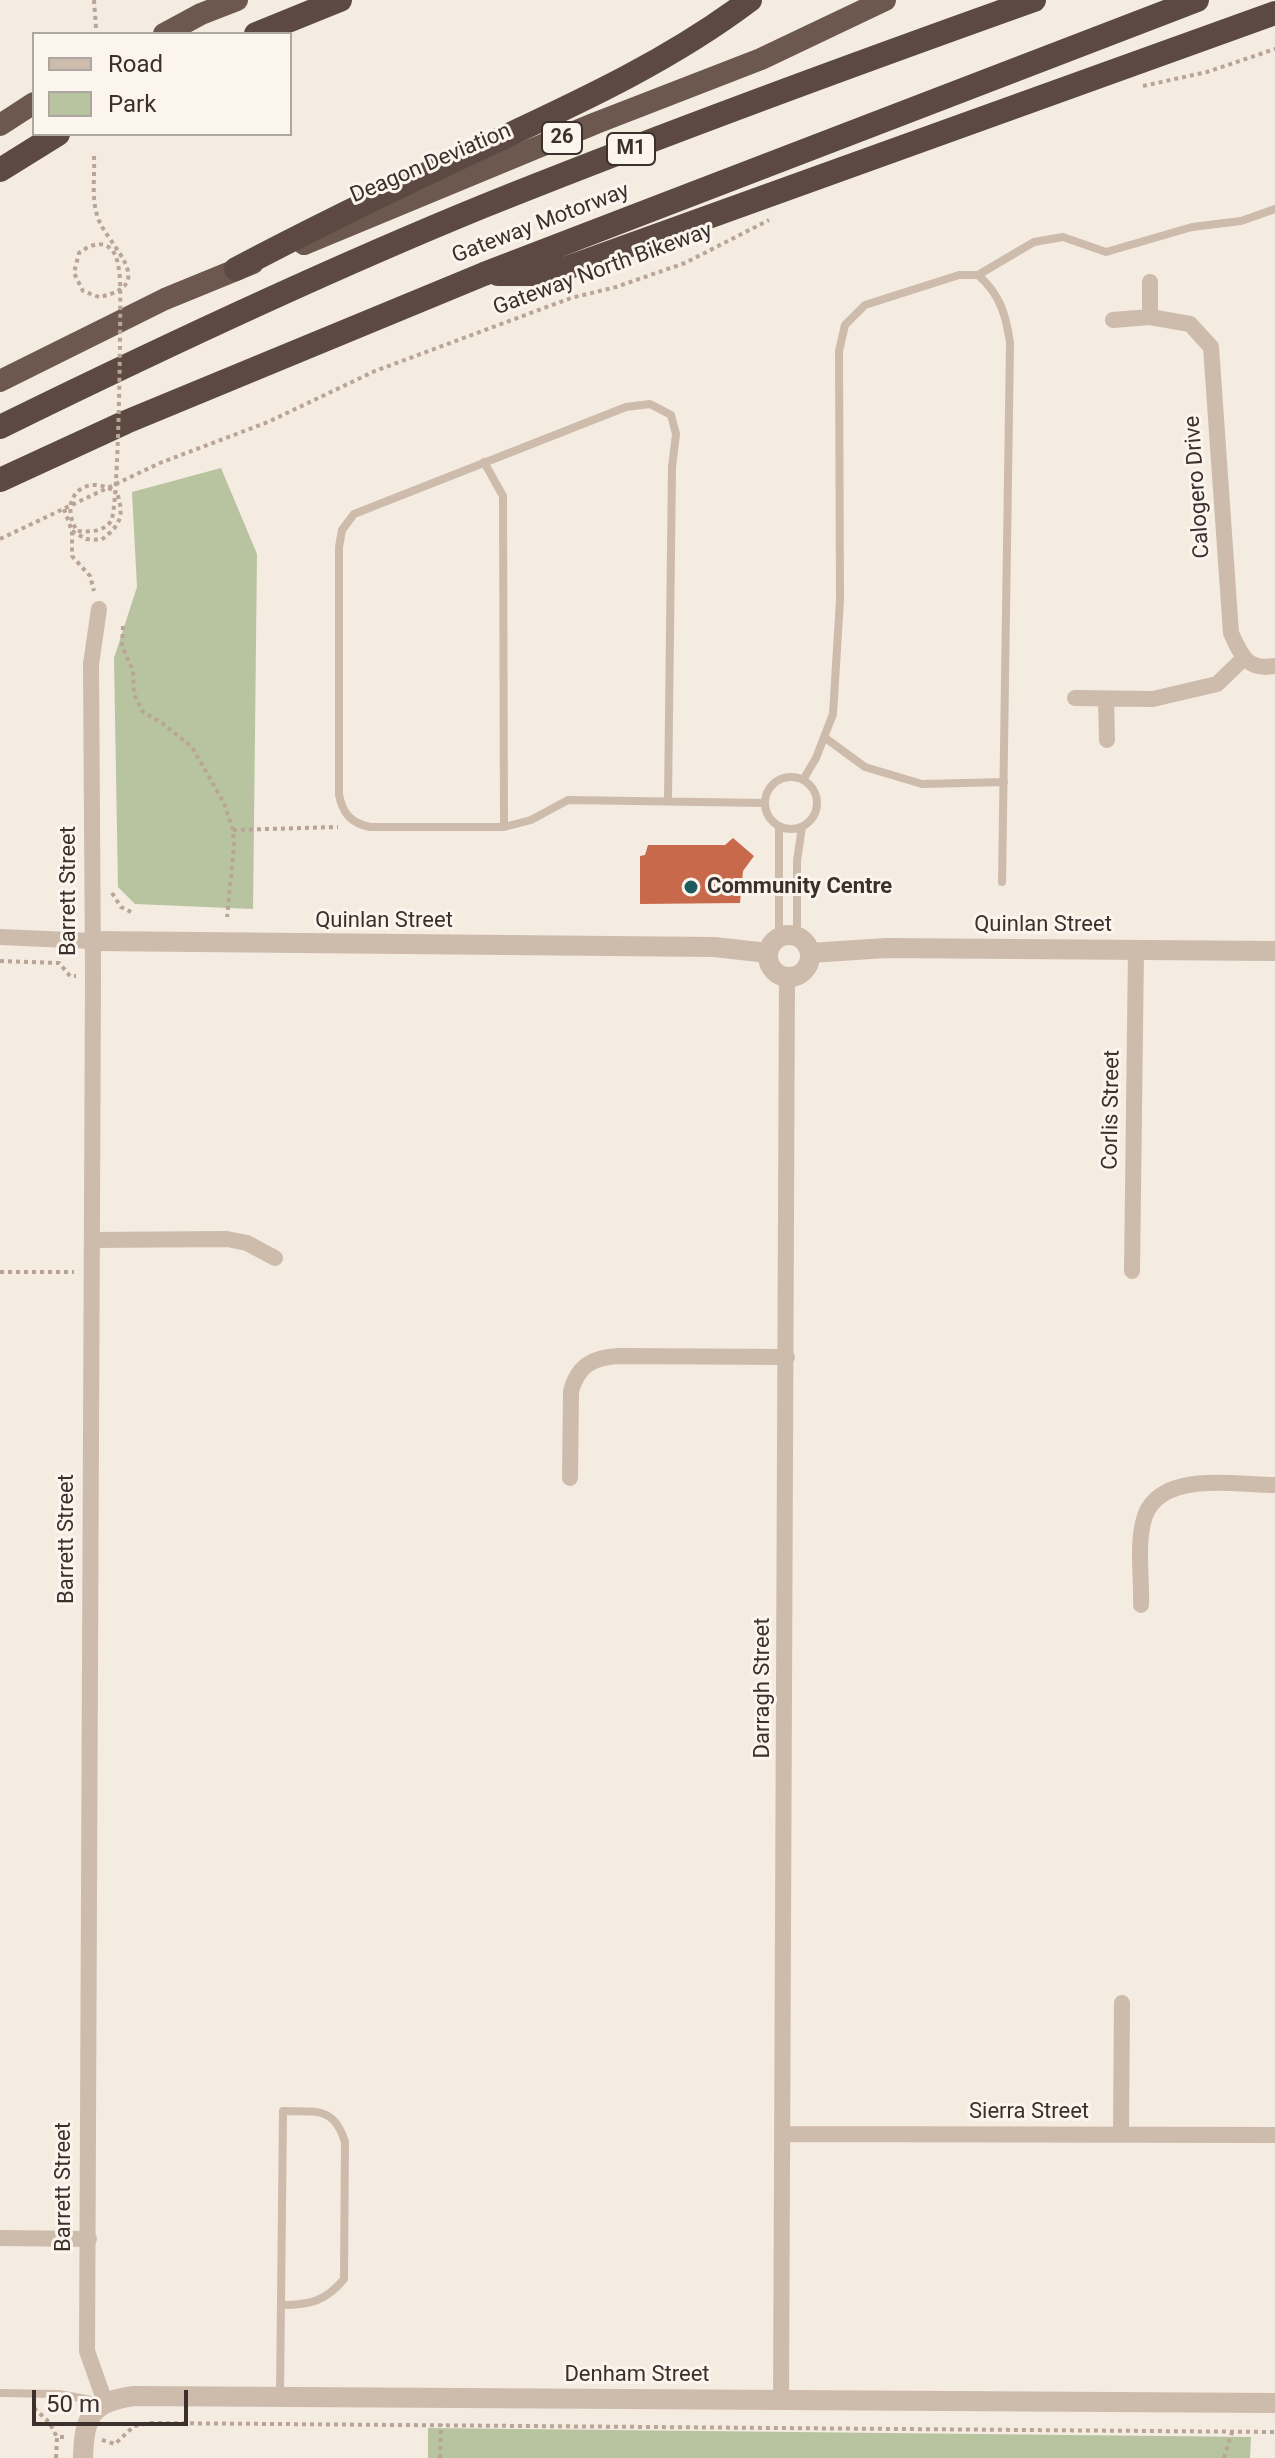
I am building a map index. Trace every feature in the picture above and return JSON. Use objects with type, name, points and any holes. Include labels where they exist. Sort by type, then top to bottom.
[{"type":"highway","points":[[168,32],[237,0]]},
{"type":"highway","points":[[261,32],[340,0]]},
{"type":"highway","points":[[236,269],[335,217],[611,87],[675,51],[750,0]]},
{"type":"highway","name":"Deagon Deviation","points":[[0,381],[165,299],[761,59],[885,0]]},
{"type":"highway","name":"Gateway Motorway","points":[[0,427],[138,359],[483,207],[767,95],[1034,0]]},
{"type":"highway","name":"Gateway Motorway","points":[[0,480],[126,422],[484,274],[1197,0]]},
{"type":"highway","points":[[484,274],[550,274],[1275,13]]},
{"type":"highway","points":[[0,125],[32,104]]},
{"type":"highway","points":[[0,170],[55,136]]},
{"type":"street","points":[[1150,282],[1150,317]]},
{"type":"street","name":"Calogero Drive","points":[[1113,320],[1150,317],[1190,324],[1211,347],[1231,633],[1243,659]]},
{"type":"street","name":"Barrett Street","points":[[99,609],[91,664],[93,941],[87,2351],[105,2402]]},
{"type":"street","points":[[1075,698],[1153,699],[1217,684],[1243,659],[1263,668],[1275,666]]},
{"type":"street","points":[[1106,699],[1107,740]]},
{"type":"street","name":"Quinlan Street","points":[[0,937],[93,941],[714,947],[781,942]]},
{"type":"street","points":[[781,942],[808,946],[810,953],[804,971],[793,977],[775,972],[768,960],[781,942]]},
{"type":"street","name":"Quinlan Street","points":[[810,953],[886,948],[1275,951]]},
{"type":"street","name":"Corlis Street","points":[[1132,1271],[1136,949]]},
{"type":"street","name":"Darragh Street","points":[[781,2400],[787,977]]},
{"type":"street","points":[[92,1240],[227,1239],[247,1243],[275,1258]]},
{"type":"street","points":[[570,1478],[571,1392],[574,1380],[590,1361],[619,1356],[787,1357]]},
{"type":"street","points":[[1141,1605],[1142,1527],[1146,1510],[1157,1497],[1173,1487],[1192,1485],[1275,1485]]},
{"type":"street","points":[[1121,2134],[1122,2003]]},
{"type":"street","name":"Sierra Street","points":[[782,2134],[1275,2135]]},
{"type":"street","points":[[0,2238],[89,2239]]},
{"type":"street","name":"Denham Street","points":[[105,2402],[134,2396],[1275,2403]]},
{"type":"street","points":[[83,2458],[85,2424],[92,2412],[105,2402]]},
{"type":"lane","points":[[803,780],[833,714],[840,600],[839,351],[845,325],[865,305],[959,275],[978,275],[1034,242],[1063,237],[1106,252],[1192,227],[1241,221],[1275,209]]},
{"type":"lane","points":[[978,275],[991,286],[1006,315],[1010,343],[1002,882]]},
{"type":"lane","points":[[668,800],[672,467],[676,434],[671,415],[650,404],[626,407],[354,514],[342,530],[339,547],[339,795],[342,809],[358,825],[504,827],[531,820],[568,800],[765,803]]},
{"type":"lane","points":[[484,462],[503,496],[504,827]]},
{"type":"lane","points":[[824,737],[865,767],[922,784],[1004,782]]},
{"type":"lane","points":[[786,778],[803,780],[814,792],[817,808],[814,816],[802,827],[787,829],[779,827],[769,817],[765,803],[771,787],[786,778]]},
{"type":"lane","points":[[779,827],[781,942]]},
{"type":"lane","points":[[781,942],[802,827]]},
{"type":"lane","points":[[280,2397],[283,2111],[329,2115],[339,2125],[345,2142],[344,2279],[321,2300],[305,2305],[283,2305]]},
{"type":"lane","name":"Denham Street","points":[[0,2393],[59,2394],[105,2402]]},
{"type":"path","points":[[94,0],[96,28]]},
{"type":"path","points":[[1136,88],[1207,72],[1275,49]]},
{"type":"path","points":[[72,531],[86,539],[101,540],[116,529],[122,508],[117,493],[109,487],[93,484],[81,489],[71,500],[70,512],[77,531],[88,532],[102,529],[111,521],[115,509],[115,498],[115,487],[115,477],[117,433],[120,280],[114,252],[106,245],[95,244],[79,253],[74,273],[83,291],[99,297],[117,293],[124,287],[127,266],[123,255],[98,221],[94,205],[94,156]]},
{"type":"path","name":"Gateway North Bikeway","points":[[0,539],[160,463],[268,422],[375,371],[571,298],[616,287],[685,263],[770,220]]},
{"type":"path","points":[[64,509],[72,531],[72,556],[90,576],[99,609]]},
{"type":"path","points":[[123,626],[122,646],[133,671],[134,694],[143,712],[192,747],[224,803],[233,830],[227,917]]},
{"type":"path","points":[[233,830],[339,827],[350,819]]},
{"type":"path","points":[[111,891],[121,907],[131,912]]},
{"type":"path","points":[[0,961],[59,963],[70,976],[78,976]]},
{"type":"path","points":[[0,1272],[92,1272]]},
{"type":"path","points":[[19,2393],[49,2422],[57,2437],[56,2458]]},
{"type":"path","points":[[132,2417],[134,2426]]},
{"type":"path","points":[[57,2437],[83,2436],[115,2444],[134,2426],[150,2423],[1275,2432]]},
{"type":"path","points":[[440,2458],[441,2424]]},
{"type":"path","points":[[1224,2458],[1232,2432]]},
{"type":"green space","points":[[221,468],[257,554],[253,909],[135,904],[118,887],[114,658],[137,587],[132,492]]},
{"type":"green space","points":[[428,2428],[1251,2437],[1250,2458],[428,2458]]},
{"type":"building","name":"Community Centre","points":[[733,838],[754,856],[743,871],[740,903],[640,904],[640,856],[645,855],[648,845],[725,845]]},
{"type":"place","name":"Community Centre","points":[[691,887]]}]
